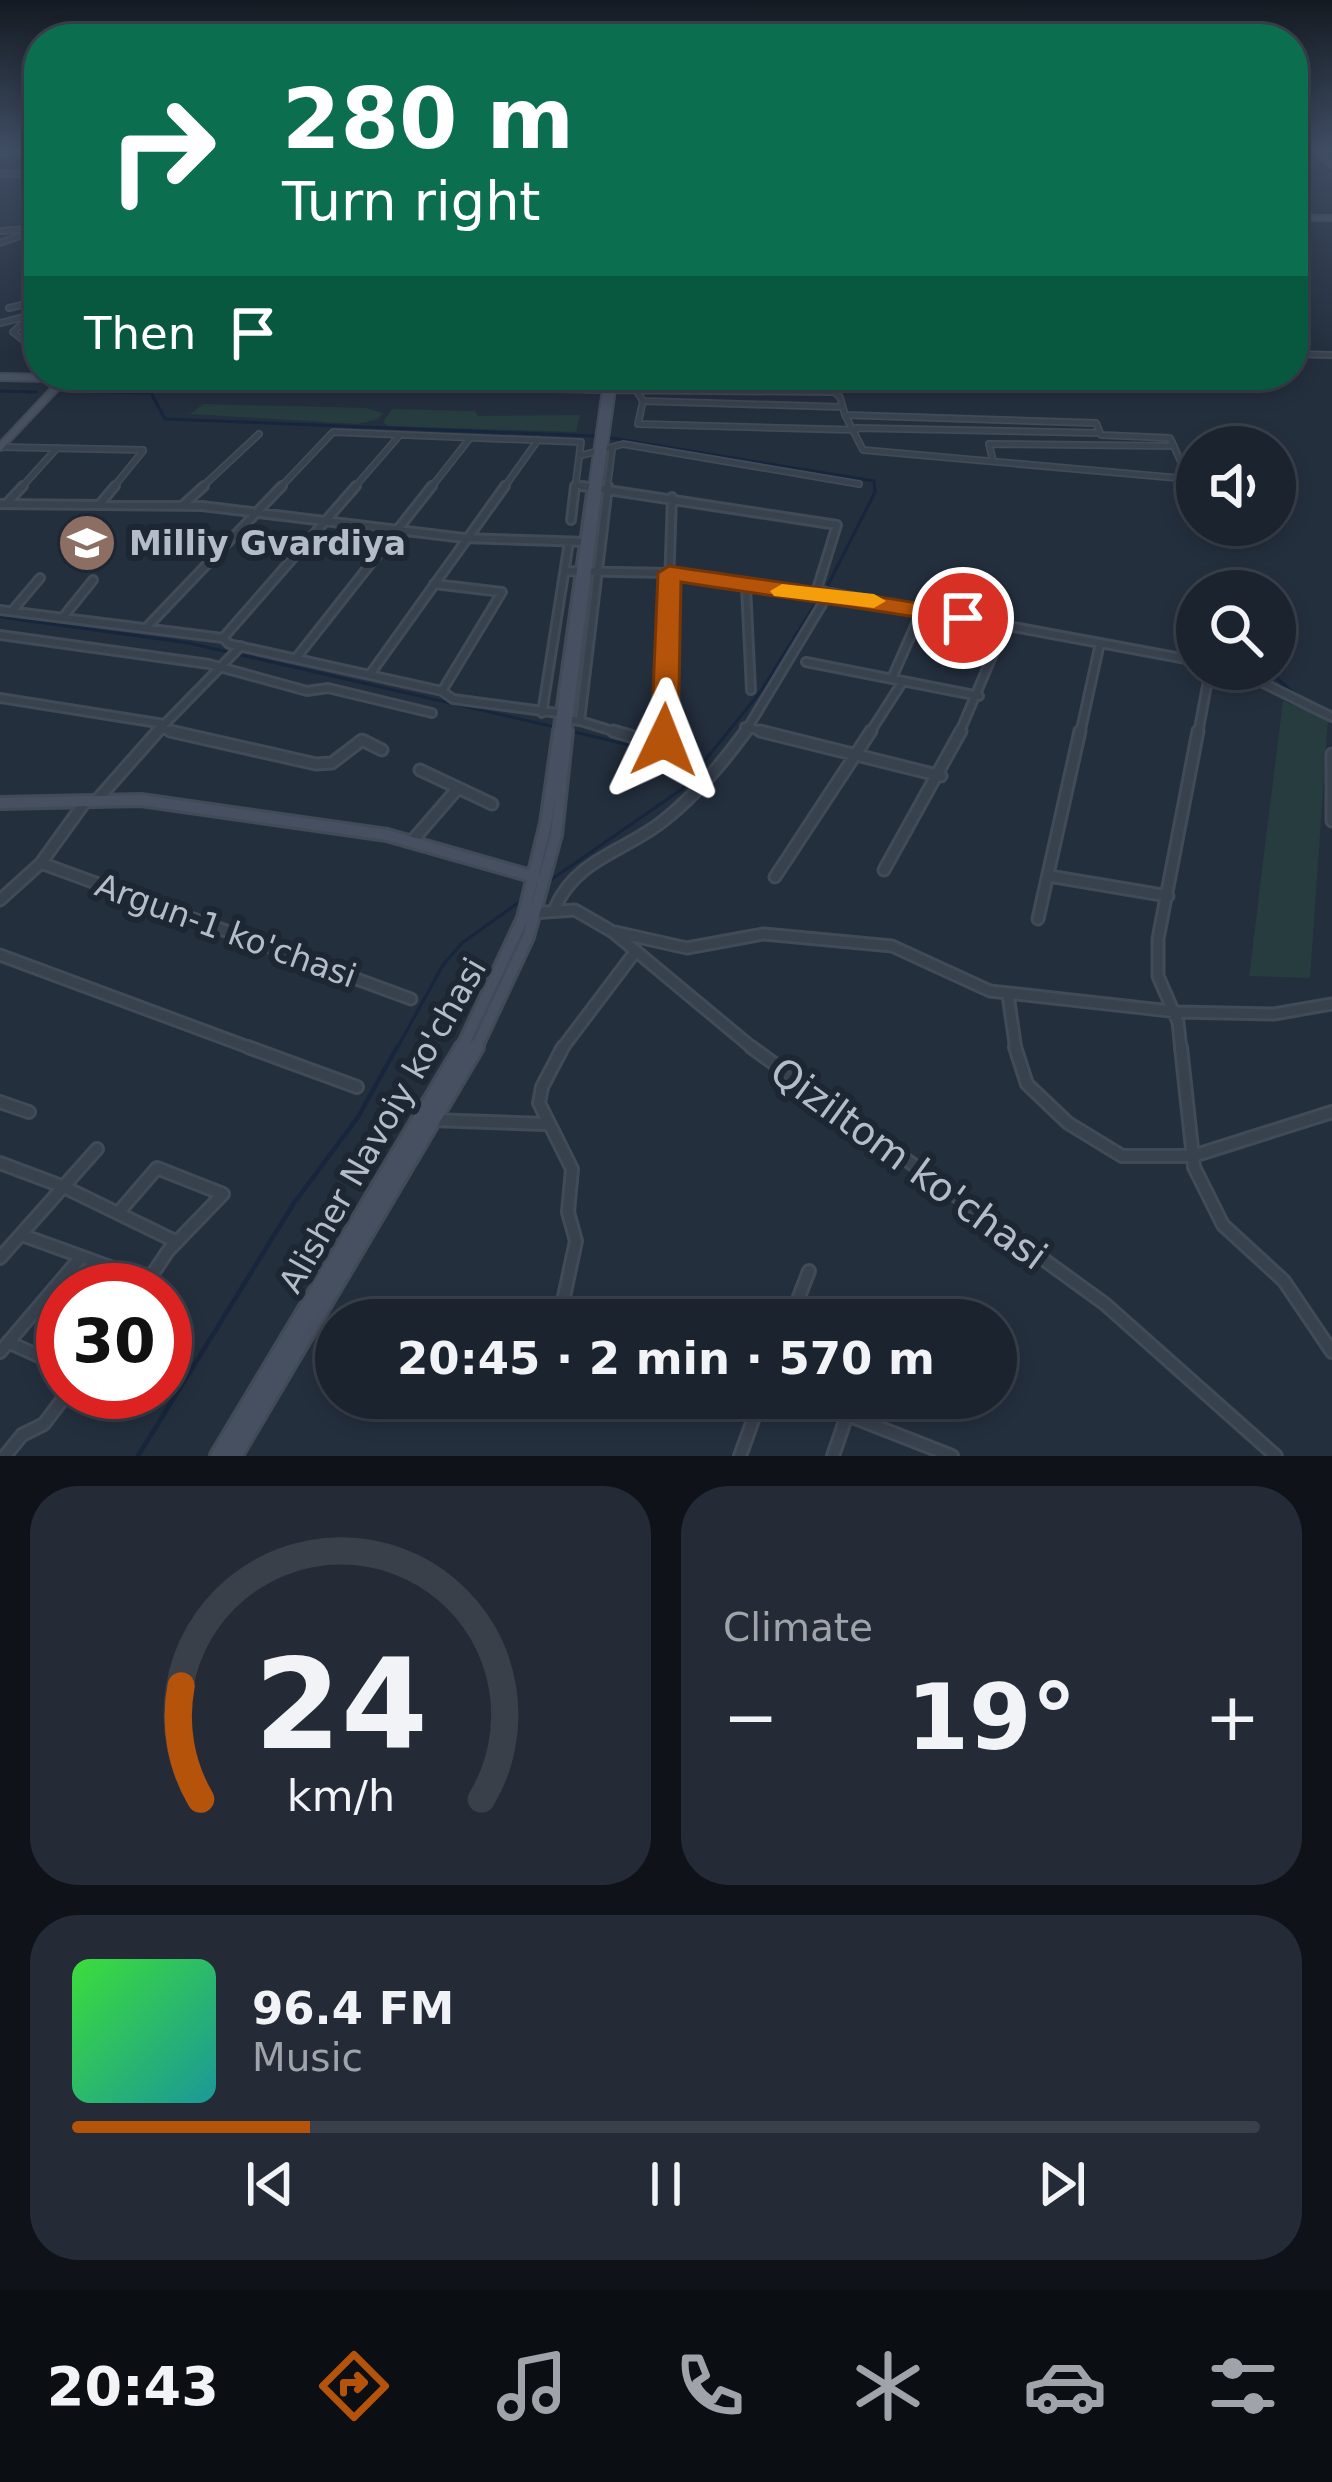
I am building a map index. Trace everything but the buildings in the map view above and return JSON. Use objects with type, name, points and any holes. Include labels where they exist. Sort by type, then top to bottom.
[{"type":"main road","points":[[1308,218],[1332,218]]},
{"type":"main road","points":[[0,443],[50,390]]},
{"type":"main road","name":"Alisher Navoiy ko'chasi","points":[[234,1456],[429,1119],[535,895],[607,390]]},
{"type":"main road","points":[[0,803],[141,800],[413,840],[535,895]]},
{"type":"main road","name":"Alisher Navoiy ko'chasi","points":[[218,1456],[383,1196]]},
{"type":"street","points":[[9,308],[24,308]]},
{"type":"street","points":[[636,390],[832,392],[840,397],[843,411],[855,429],[863,449],[1189,479],[1170,438],[1100,433],[855,429],[638,424],[644,401]]},
{"type":"street","points":[[636,390],[644,401]]},
{"type":"street","points":[[644,401],[1096,423],[1100,433]]},
{"type":"street","points":[[147,627],[333,432],[581,442],[583,455],[571,520]]},
{"type":"street","points":[[181,507],[259,434]]},
{"type":"street","points":[[223,638],[399,436]]},
{"type":"street","points":[[297,657],[470,438]]},
{"type":"street","points":[[371,673],[538,440]]},
{"type":"street","points":[[0,443],[143,450],[98,506]]},
{"type":"street","points":[[580,721],[609,487],[602,443]]},
{"type":"street","points":[[583,455],[602,443],[623,444],[859,484]]},
{"type":"street","points":[[993,461],[989,444],[1174,446]]},
{"type":"street","points":[[3,504],[57,448]]},
{"type":"street","points":[[577,485],[839,527],[817,589],[827,593]]},
{"type":"street","points":[[0,610],[223,638],[238,649],[371,673],[442,691],[453,699],[580,721],[654,743],[664,740],[672,497]]},
{"type":"street","points":[[3,504],[181,507],[464,538],[585,542]]},
{"type":"street","points":[[542,713],[569,542]]},
{"type":"street","points":[[565,571],[669,573],[827,593],[1176,657]]},
{"type":"street","points":[[12,611],[40,578]]},
{"type":"street","points":[[63,617],[93,580]]},
{"type":"street","points":[[434,584],[502,592],[442,691]]},
{"type":"street","points":[[746,586],[752,690]]},
{"type":"street","points":[[535,895],[556,908],[562,885],[593,860],[659,825],[704,781],[787,669],[827,593]]},
{"type":"street","points":[[775,877],[856,755],[897,680],[922,610]]},
{"type":"street","points":[[884,870],[941,776],[1005,626]]},
{"type":"street","points":[[0,635],[219,666],[307,691],[328,688],[432,713]]},
{"type":"street","points":[[1038,920],[1100,643]]},
{"type":"street","points":[[0,900],[41,863],[91,801],[238,649]]},
{"type":"street","points":[[806,662],[979,696]]},
{"type":"street","points":[[1206,690],[1155,976],[1164,1004],[1178,1022],[1194,1167],[1223,1225],[1284,1281],[1332,1352]]},
{"type":"street","points":[[1279,690],[1309,711],[1332,717]]},
{"type":"street","points":[[0,698],[164,726],[316,764],[332,763],[362,740],[382,750]]},
{"type":"street","points":[[745,727],[941,776]]},
{"type":"street","points":[[1331,821],[1332,754]]},
{"type":"street","points":[[420,770],[492,804]]},
{"type":"street","points":[[413,840],[458,788]]},
{"type":"street","name":"Argun-1 ko'chasi","points":[[41,863],[411,999]]},
{"type":"street","points":[[1049,876],[1168,896]]},
{"type":"street","name":"Qiziltom ko'chasi","points":[[556,908],[575,910],[613,932],[774,1066],[1105,1304],[1276,1456]]},
{"type":"street","points":[[613,932],[687,948],[764,934],[892,946],[926,959],[965,984],[1008,995],[1068,997],[1173,1011],[1274,1014],[1332,1004]]},
{"type":"street","points":[[564,1299],[576,1241],[565,1220],[572,1173],[566,1146],[545,1124],[538,1101],[552,1064],[635,952]]},
{"type":"street","points":[[0,955],[356,1087]]},
{"type":"street","points":[[1008,995],[1012,1039],[1027,1084],[1067,1124],[1122,1156],[1193,1156],[1332,1112]]},
{"type":"street","points":[[0,1102],[29,1112]]},
{"type":"street","points":[[429,1119],[545,1124]]},
{"type":"street","points":[[0,1258],[97,1149]]},
{"type":"street","points":[[0,1163],[64,1187],[177,1241]]},
{"type":"street","points":[[119,1212],[157,1168],[223,1194],[160,1263]]},
{"type":"street","points":[[22,1234],[94,1263]]},
{"type":"street","points":[[36,1358],[4,1347],[81,1257]]},
{"type":"street","points":[[798,1299],[809,1271]]},
{"type":"street","points":[[4,1456],[22,1435],[48,1419]]},
{"type":"street","points":[[740,1456],[753,1419]]},
{"type":"street","points":[[833,1456],[845,1419]]},
{"type":"street","points":[[860,1419],[952,1456]]},
{"type":"green space","points":[[203,404],[366,408],[383,413],[358,424],[190,414]]},
{"type":"green space","points":[[392,409],[475,411],[478,416],[580,415],[576,432],[388,426],[383,422]]},
{"type":"green space","points":[[1283,701],[1328,718],[1310,978],[1249,976]]},
{"type":"waterway","points":[[0,391],[36,392]]},
{"type":"waterway","points":[[62,391],[151,393],[165,419],[595,436]]},
{"type":"waterway","points":[[605,437],[874,481],[875,492],[828,585],[832,589],[1176,654]]},
{"type":"waterway","points":[[545,884],[682,789],[761,691],[814,606]]},
{"type":"waterway","points":[[0,617],[189,643],[555,727]]},
{"type":"waterway","points":[[1290,690],[1298,697]]},
{"type":"waterway","points":[[1322,709],[1332,712]]},
{"type":"waterway","points":[[570,731],[701,762]]},
{"type":"waterway","points":[[396,1050],[443,965],[462,943],[522,900]]},
{"type":"waterway","points":[[138,1456],[294,1203],[358,1117],[397,1047]]},
{"type":"slow traffic","points":[[782,591],[825,592],[874,601]]},
{"type":"place","name":"Milliy Gvardiya","points":[[87,543]]},
{"type":"route","points":[[664,740],[669,573],[801,594],[829,593],[963,618]]}]
